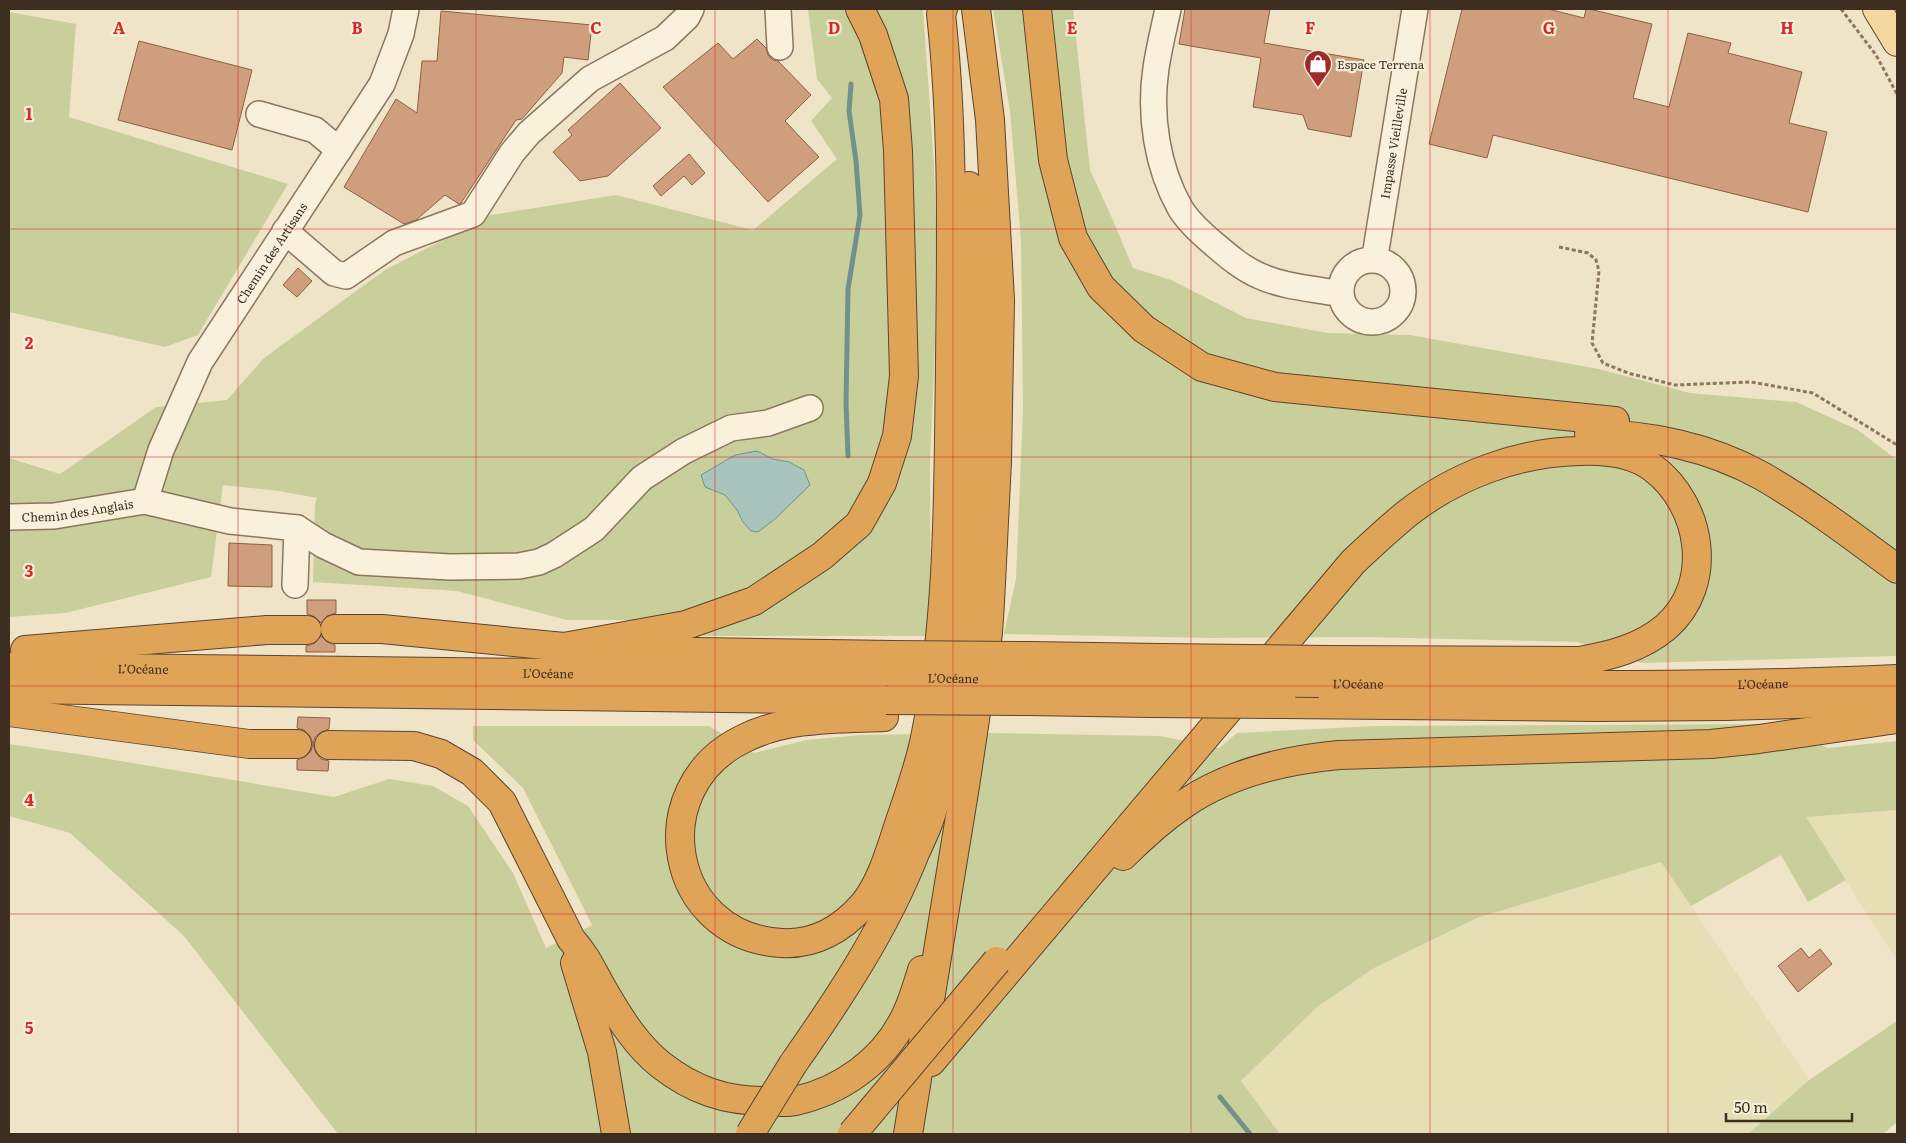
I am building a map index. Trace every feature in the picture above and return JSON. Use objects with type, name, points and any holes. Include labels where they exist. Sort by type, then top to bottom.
[{"type":"highway","points":[[564,647],[686,625],[754,601],[822,556],[859,524],[882,483],[897,436],[904,376],[898,151],[894,99],[873,35],[860,9]]},
{"type":"highway","points":[[890,687],[818,720],[789,724],[745,738],[727,747],[712,759],[697,777],[687,796],[681,816],[679,836],[681,857],[694,892],[716,919],[739,934],[754,939],[795,944],[822,936],[846,922],[866,901],[884,867],[916,776],[926,737],[941,634],[947,548],[952,212],[948,74],[941,14],[943,9]]},
{"type":"highway","points":[[750,1134],[793,1064],[844,988],[903,885],[930,817],[940,784],[948,739],[964,602],[974,422],[974,332],[970,196],[964,120],[950,9]]},
{"type":"highway","points":[[908,1134],[927,1025],[942,918],[964,794],[988,633],[1000,362],[998,260],[990,120],[976,9]]},
{"type":"highway","points":[[1037,9],[1052,160],[1073,238],[1101,288],[1144,329],[1202,367],[1274,387],[1617,422],[1669,432],[1750,461],[1760,475]]},
{"type":"highway","points":[[872,1134],[999,969],[1327,568],[1363,531],[1388,509],[1419,487],[1471,459],[1539,438],[1574,434],[1610,434],[1653,439],[1697,450],[1760,475],[1794,496],[1897,570]]},
{"type":"highway","points":[[852,1134],[999,969],[1076,889],[1353,562],[1387,530],[1411,511],[1444,489],[1476,473],[1516,460],[1563,451],[1596,450],[1616,453],[1652,468],[1672,487],[1688,511],[1697,544],[1696,571],[1692,586],[1684,604],[1667,626],[1629,649],[1606,657],[1579,661],[1322,671]]},
{"type":"highway","points":[[335,629],[382,629],[564,647],[631,651],[890,687]]},
{"type":"highway","points":[[9,651],[267,630],[307,630]]},
{"type":"highway","name":"L’Océane","points":[[9,667],[890,687],[940,700],[1026,679]]},
{"type":"highway","name":"L’Océane","points":[[9,689],[890,687],[1026,679],[1155,680],[1322,671],[1621,685],[1897,679]]},
{"type":"highway","name":"L’Océane","points":[[1155,680],[1283,704],[1608,707],[1897,701]]},
{"type":"highway","points":[[9,712],[249,744],[297,744]]},
{"type":"highway","points":[[1076,889],[1089,887],[1159,823],[1185,803],[1230,780],[1284,763],[1339,755],[1711,744],[1897,719]]},
{"type":"highway","points":[[329,745],[414,746],[441,754],[472,772],[502,802],[571,939],[584,954],[604,992],[626,1026],[644,1049],[660,1064],[681,1079],[706,1092],[727,1099],[749,1102],[794,1102],[832,1089],[852,1078],[870,1063],[893,1037],[904,1019],[916,989],[932,933],[942,918]]},
{"type":"highway","points":[[571,939],[573,956],[602,1052],[616,1134]]},
{"type":"main road","points":[[1877,9],[1897,42]]},
{"type":"street","name":"Chemin des Artisans","points":[[145,501],[161,450],[200,362],[382,84],[401,34],[406,9]]},
{"type":"street","points":[[285,231],[334,272],[346,276],[394,243],[473,214],[512,153],[529,133],[590,79],[665,38],[687,16],[691,9]]},
{"type":"street","points":[[778,9],[780,47]]},
{"type":"street","points":[[1168,9],[1156,70],[1154,111],[1156,144],[1166,176],[1181,209],[1203,234],[1231,259],[1259,276],[1288,285],[1338,293]]},
{"type":"street","name":"Impasse Vieilleville","points":[[1375,258],[1415,9]]},
{"type":"street","points":[[259,114],[315,130],[339,150]]},
{"type":"street","points":[[1375,258],[1397,273],[1402,296],[1394,313],[1386,320],[1366,322],[1348,312],[1338,293],[1350,269],[1375,258]]},
{"type":"street","points":[[145,501],[230,522],[297,528],[323,545],[359,562],[450,567],[519,566],[539,562],[554,555],[594,529],[642,478],[684,451],[731,428],[768,423],[810,408]]},
{"type":"street","name":"Chemin des Anglais","points":[[9,517],[54,516],[145,501]]},
{"type":"street","points":[[295,586],[297,528]]},
{"type":"path","points":[[1841,9],[1876,55],[1897,94]]},
{"type":"path","points":[[1559,247],[1588,253],[1596,260],[1599,272],[1592,343],[1603,363],[1628,373],[1675,385],[1750,382],[1814,393],[1897,445]]},
{"type":"shaded area","points":[[1897,810],[1897,961],[1805,816]]},
{"type":"shaded area","points":[[1661,862],[1809,1080],[1748,1134],[1280,1134],[1241,1081],[1317,1007],[1374,968],[1477,918]]},
{"type":"green space","points":[[808,9],[923,9],[934,165],[936,229],[935,345],[930,465],[931,636],[703,636],[678,612],[634,620],[567,620],[457,591],[313,582],[315,504],[317,498],[279,491],[223,485],[211,577],[65,613],[9,617],[9,458],[60,474],[156,407],[227,400],[264,358],[385,270],[491,215],[616,195],[753,230],[837,159],[811,121],[832,98],[817,79]],"holes":[[[757,451],[773,459],[789,462],[751,531],[725,495],[714,491],[702,475],[735,455]]]},
{"type":"green space","points":[[993,9],[1073,9],[1090,170],[1133,268],[1171,280],[1246,318],[1328,333],[1410,335],[1599,369],[1690,393],[1796,402],[1858,430],[1897,460],[1897,656],[1642,663],[1577,642],[1364,637],[1212,638],[1004,634],[1016,579],[1023,409],[1021,241],[1010,111]]},
{"type":"green space","points":[[9,12],[76,24],[69,117],[288,184],[198,335],[165,347],[9,312]]},
{"type":"green space","points":[[1778,724],[1827,748],[1897,741],[1897,810],[1806,817],[1846,880],[1808,902],[1781,855],[1691,906],[1661,862],[1477,918],[1374,968],[1317,1007],[1241,1081],[1280,1134],[338,1134],[184,936],[70,833],[9,816],[9,744],[334,797],[389,779],[433,786],[468,806],[513,873],[546,948],[592,925],[523,788],[473,740],[473,726],[709,726],[754,753],[806,740],[861,735],[985,733],[1160,736],[1219,748],[1237,733],[1376,726]]},
{"type":"green space","points":[[1897,1021],[1897,1122],[1883,1134],[1748,1134],[1809,1080]]},
{"type":"water","points":[[757,451],[773,459],[789,462],[804,470],[810,485],[775,519],[758,532],[751,531],[725,495],[705,487],[701,475],[735,455]]},
{"type":"building","points":[[1185,9],[1270,9],[1264,43],[1364,60],[1351,137],[1308,129],[1303,115],[1253,107],[1261,58],[1179,44]]},
{"type":"building","points":[[1462,9],[1548,9],[1584,18],[1586,9],[1589,9],[1652,24],[1633,98],[1669,107],[1688,33],[1731,43],[1728,53],[1802,72],[1789,123],[1827,132],[1808,212],[1493,135],[1487,158],[1429,144]]},
{"type":"building","points":[[441,11],[592,25],[588,60],[564,57],[562,73],[522,119],[516,120],[461,203],[459,204],[445,195],[416,220],[404,224],[344,187],[396,99],[417,113],[422,61],[437,61]]},
{"type":"building","points":[[757,39],[766,48],[768,55],[773,60],[778,61],[811,95],[785,121],[819,157],[768,202],[663,87],[718,43],[733,59]]},
{"type":"building","points":[[139,41],[252,70],[232,150],[118,120]]},
{"type":"building","points":[[620,83],[661,128],[608,176],[580,181],[553,152],[572,135],[568,130]]},
{"type":"building","points":[[689,154],[705,173],[692,185],[684,176],[661,196],[653,186]]},
{"type":"building","points":[[298,268],[312,281],[297,297],[283,285]]},
{"type":"building","points":[[229,543],[272,545],[272,587],[228,586]]},
{"type":"building","points":[[307,600],[336,600],[336,613],[327,616],[321,623],[315,617],[307,614]]},
{"type":"building","points":[[321,636],[327,642],[335,645],[335,652],[306,652],[306,646],[315,643]]},
{"type":"building","points":[[298,717],[330,718],[329,729],[315,737],[313,744],[310,736],[304,730],[297,728]]},
{"type":"building","points":[[313,744],[316,753],[321,759],[329,761],[328,771],[297,770],[297,760],[305,757],[311,751]]},
{"type":"building","points":[[1801,948],[1809,958],[1820,949],[1832,964],[1798,992],[1778,966]]},
{"type":"waterway","points":[[848,456],[846,403],[848,289],[860,215],[856,161],[849,111],[851,84]]},
{"type":"waterway","points":[[1220,1097],[1250,1134]]},
{"type":"place","name":"Espace Terrena","points":[[1318,88]]}]
